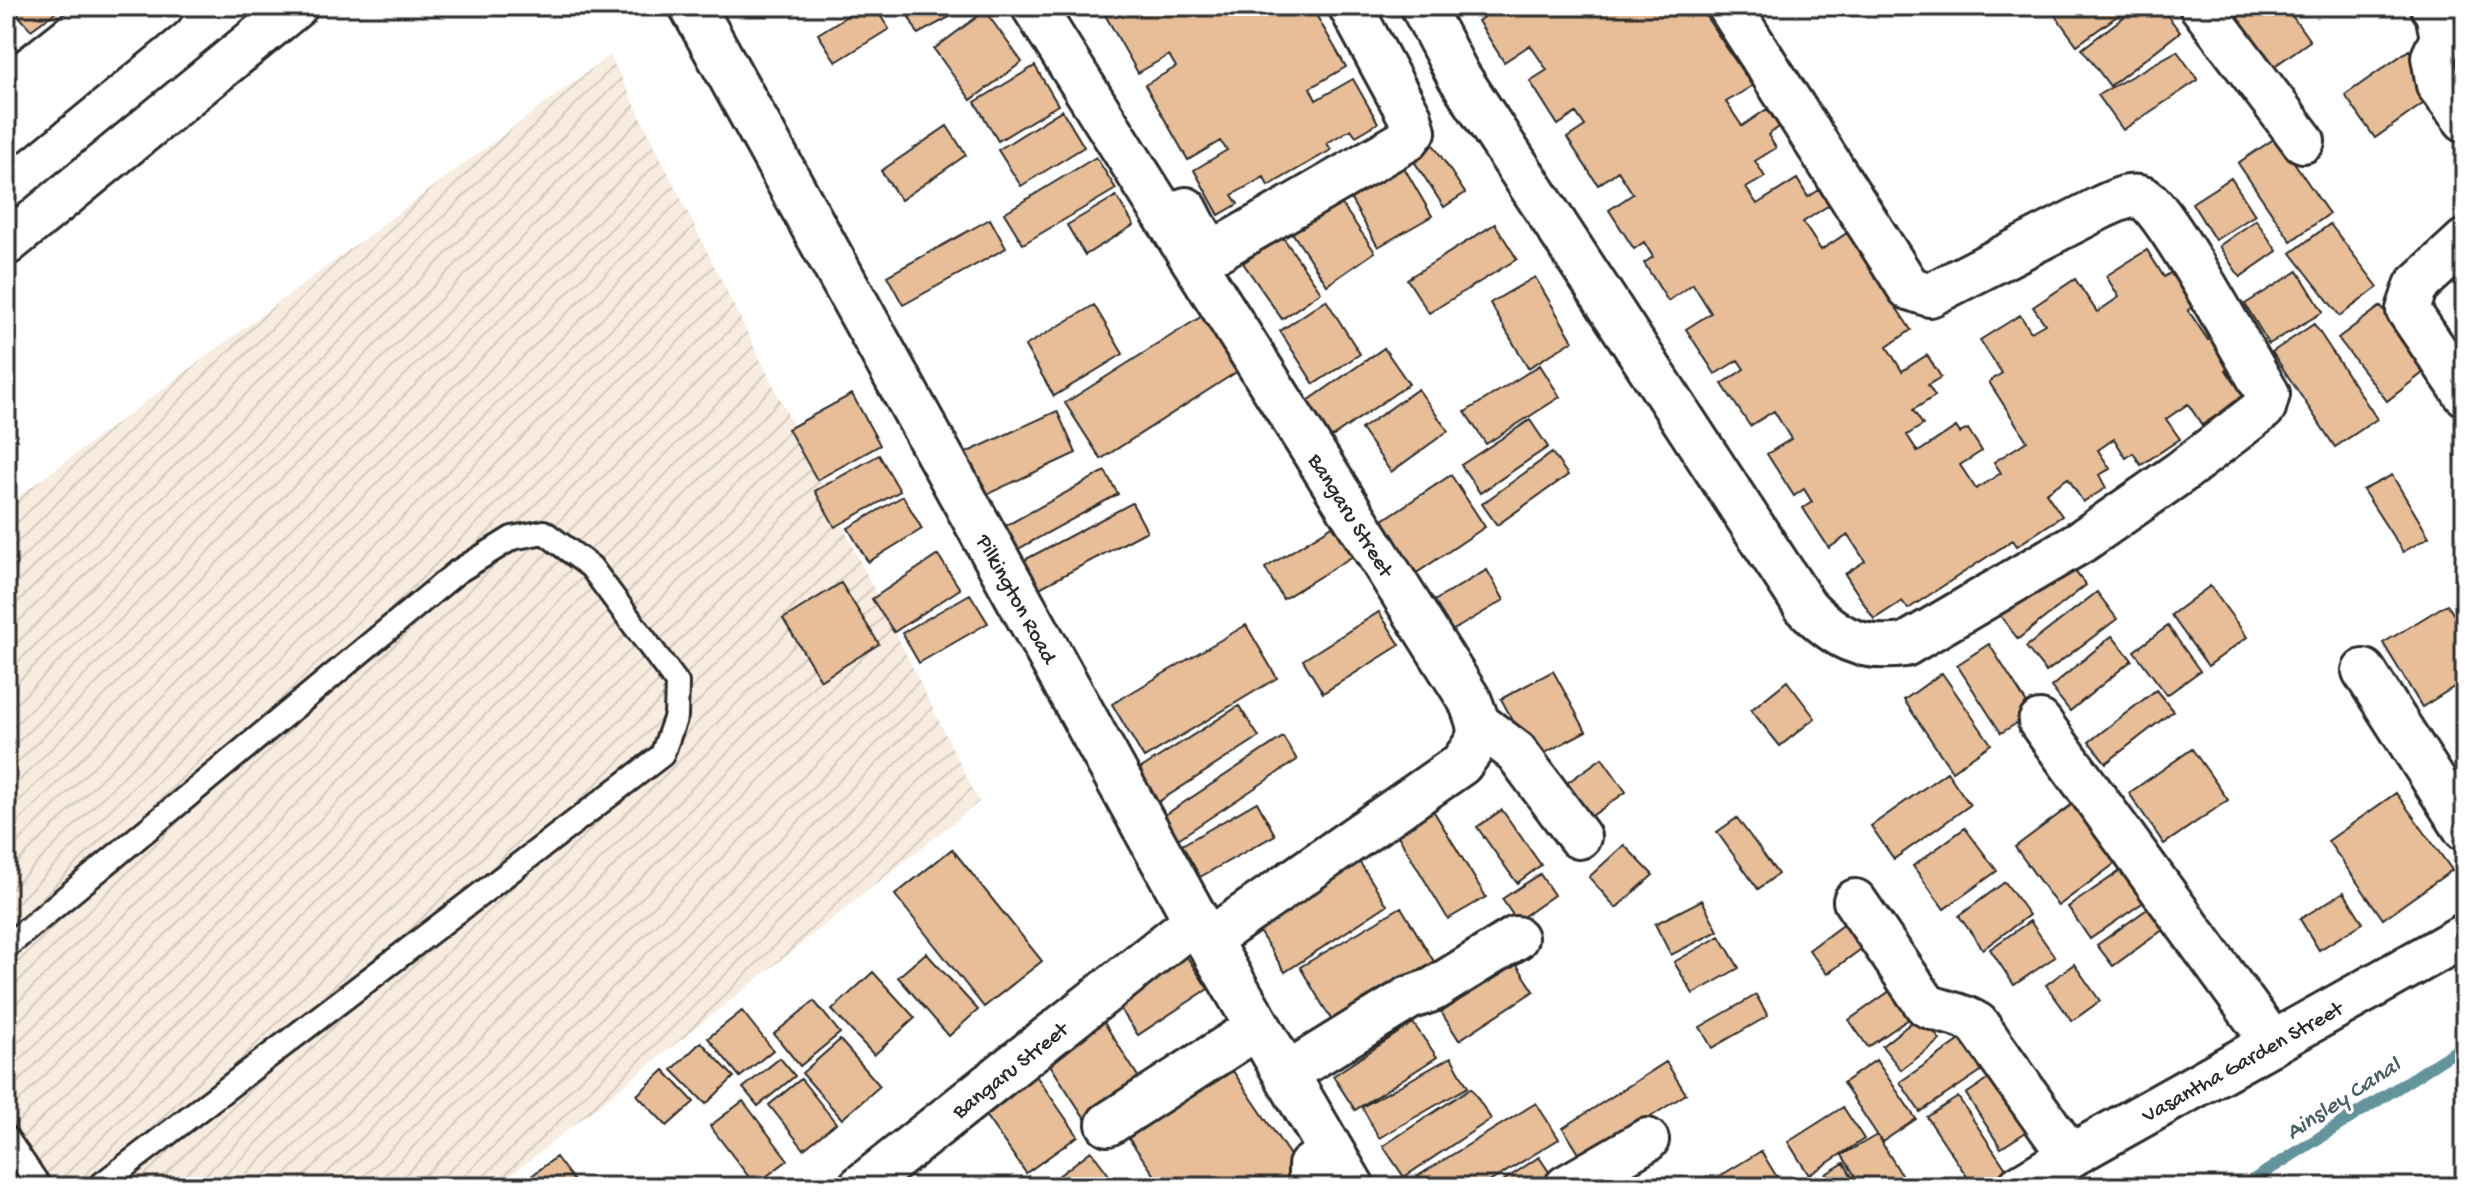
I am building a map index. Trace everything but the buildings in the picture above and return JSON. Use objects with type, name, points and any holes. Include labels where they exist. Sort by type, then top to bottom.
[{"type":"street","points":[[6,89],[111,6]]},
{"type":"street","points":[[6,133],[161,6]]},
{"type":"street","points":[[6,244],[296,6]]},
{"type":"street","name":"Pilkington Road","points":[[692,6],[1202,930],[1286,1074],[1333,1175]]},
{"type":"street","name":"Bangaru Street","points":[[860,1187],[1202,930],[1461,764],[1478,742],[1479,724],[1470,701],[1033,6]]},
{"type":"street","points":[[1063,6],[1201,235],[1212,248],[1219,249],[1407,140],[1414,131],[1410,117],[1350,6]]},
{"type":"street","points":[[1422,6],[1458,75],[1805,606],[1825,626],[1858,644],[1881,648],[1905,645],[2082,541],[2181,472],[2264,408],[2268,394],[2182,246],[2154,204],[2144,198],[2127,196],[2102,207],[1939,292],[1930,295],[1909,288],[1729,6]]},
{"type":"street","points":[[2201,6],[2303,141]]},
{"type":"street","points":[[2432,6],[2437,13],[2442,38],[2433,57],[2438,85],[2465,120]]},
{"type":"street","points":[[2465,241],[2416,286],[2408,310],[2465,394]]},
{"type":"street","points":[[2364,671],[2465,829]]},
{"type":"street","points":[[2040,722],[2273,1043]]},
{"type":"street","points":[[1479,724],[1516,752],[1579,837]]},
{"type":"street","points":[[1855,901],[1926,1005],[1941,1012],[1961,1014],[1977,1024],[2070,1156]]},
{"type":"street","name":"Vasantha Garden Street","points":[[2019,1187],[2465,935]]},
{"type":"street","points":[[1286,1074],[1409,998],[1432,990],[1516,938]]},
{"type":"street","points":[[1108,1124],[1258,1027]]},
{"type":"street","points":[[1566,1187],[1647,1140]]},
{"type":"lane","points":[[6,947],[457,572],[512,538],[544,532],[591,567],[677,683],[676,716],[662,755],[98,1187]]},
{"type":"lane","points":[[6,1137],[40,1187]]},
{"type":"shaded area","points":[[610,55],[979,802],[496,1187],[6,1187],[6,506]]},
{"type":"waterway","name":"Ainsley Canal","points":[[2242,1187],[2465,1045]]}]
